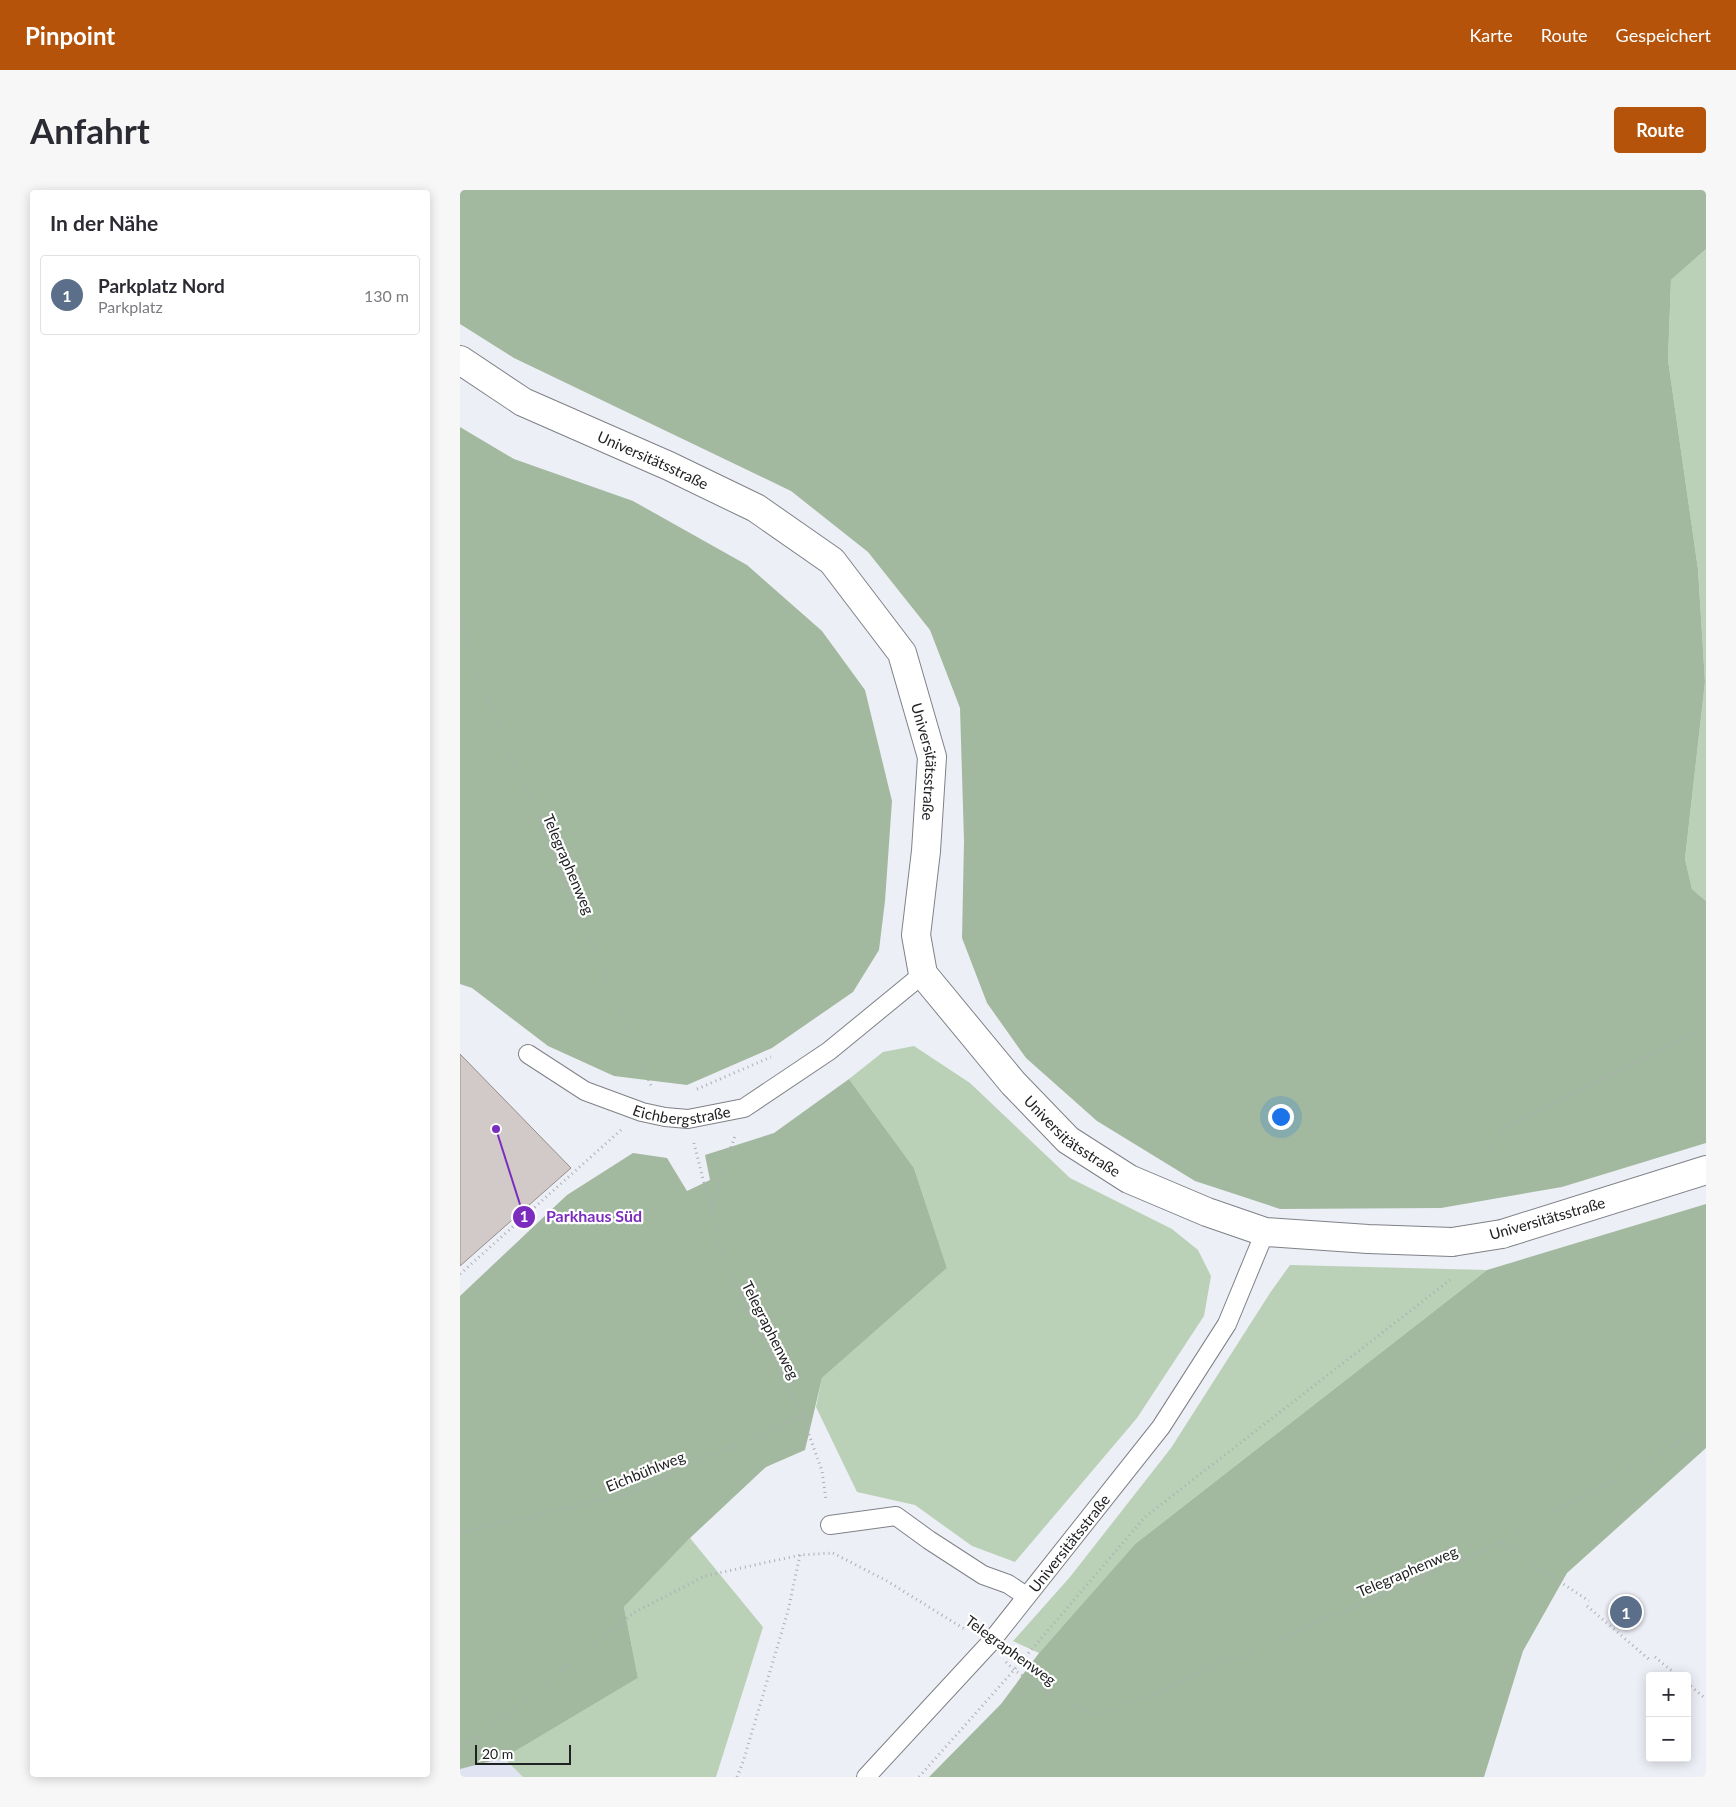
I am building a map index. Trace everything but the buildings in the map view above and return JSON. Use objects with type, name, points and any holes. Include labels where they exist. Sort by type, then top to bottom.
[{"type":"street","name":"Universitätsstraße","points":[[460,360],[523,402],[669,466],[756,508],[832,561],[902,653],[932,757],[926,851],[916,936],[923,974],[1013,1083],[1068,1140],[1129,1179],[1206,1212],[1265,1232],[1368,1239],[1452,1242],[1502,1234],[1706,1170]]},
{"type":"lane","name":"Eichbergstraße","points":[[528,1054],[584,1091],[642,1112],[688,1119],[744,1108],[829,1051],[923,974]]},
{"type":"lane","name":"Universitätsstraße","points":[[866,1777],[989,1644],[1161,1427],[1227,1324],[1265,1232]]},
{"type":"lane","points":[[830,1525],[896,1516],[983,1575],[1008,1584],[1026,1596]]},
{"type":"path","name":"Telegraphenweg","points":[[460,617],[476,671],[665,1117]]},
{"type":"path","points":[[1469,1185],[1506,1128],[1689,1035],[1706,1021]]},
{"type":"path","name":"Telegraphenweg","points":[[774,1056],[686,1094],[688,1119],[723,1260],[802,1415],[822,1472],[833,1553],[887,1581],[989,1644],[1014,1670],[1071,1707],[1105,1714],[1501,1543],[1706,1427]]},
{"type":"path","points":[[710,1209],[744,1108]]},
{"type":"path","points":[[460,1274],[642,1112]]},
{"type":"path","points":[[919,1777],[1014,1670],[1145,1517],[1450,1280]]},
{"type":"path","name":"Eichbühlweg","points":[[460,1533],[623,1495],[802,1415]]},
{"type":"path","points":[[1501,1543],[1589,1601]]},
{"type":"path","points":[[460,1745],[477,1738],[635,1612],[705,1576],[800,1555],[833,1553]]},
{"type":"path","points":[[737,1777],[788,1611],[800,1555]]},
{"type":"path","points":[[1587,1606],[1651,1661]]},
{"type":"path","points":[[1655,1657],[1673,1672]]},
{"type":"path","points":[[1691,1687],[1706,1699]]},
{"type":"shaded area","points":[[504,1758],[523,1777],[460,1777],[460,1769]]},
{"type":"green space","points":[[460,190],[1706,190],[1706,249],[1671,280],[1668,360],[1698,569],[1705,682],[1685,859],[1692,889],[1706,901],[1706,1143],[1562,1187],[1441,1208],[1280,1209],[1195,1181],[1097,1121],[1026,1058],[987,1003],[962,938],[964,841],[960,708],[930,630],[868,552],[791,491],[514,358],[460,324]]},
{"type":"green space","points":[[1706,249],[1706,901],[1692,889],[1685,859],[1705,682],[1698,569],[1668,360],[1671,280]]},
{"type":"green space","points":[[460,427],[514,459],[633,501],[747,565],[822,631],[865,690],[892,801],[885,901],[879,950],[853,992],[772,1048],[687,1085],[614,1076],[548,1046],[472,988],[460,984]]},
{"type":"green space","points":[[914,1046],[970,1083],[1070,1178],[1172,1229],[1198,1250],[1211,1276],[1204,1316],[1137,1418],[1015,1562],[972,1546],[915,1505],[857,1492],[816,1407],[822,1378],[947,1268],[914,1168],[849,1079],[883,1052]]},
{"type":"green space","points":[[849,1079],[914,1168],[947,1268],[822,1378],[805,1450],[766,1467],[690,1538],[624,1607],[638,1678],[504,1758],[460,1769],[460,1296],[567,1195],[633,1153],[667,1158],[687,1191],[710,1180],[705,1155],[774,1133]]},
{"type":"green space","points":[[1706,1204],[1706,1448],[1567,1573],[1523,1651],[1484,1777],[929,1777],[1001,1704],[1039,1653],[1135,1544],[1487,1270]]},
{"type":"green space","points":[[1290,1265],[1487,1270],[1135,1544],[1039,1653],[1013,1641],[1070,1577],[1171,1448],[1270,1293]]},
{"type":"green space","points":[[690,1538],[763,1627],[716,1777],[523,1777],[504,1758],[638,1678],[624,1607]]},
{"type":"place","name":"Parkhaus Süd","points":[[496,1129]]},
{"type":"place","name":"Parkplatz Nord","points":[[1626,1612]]}]
